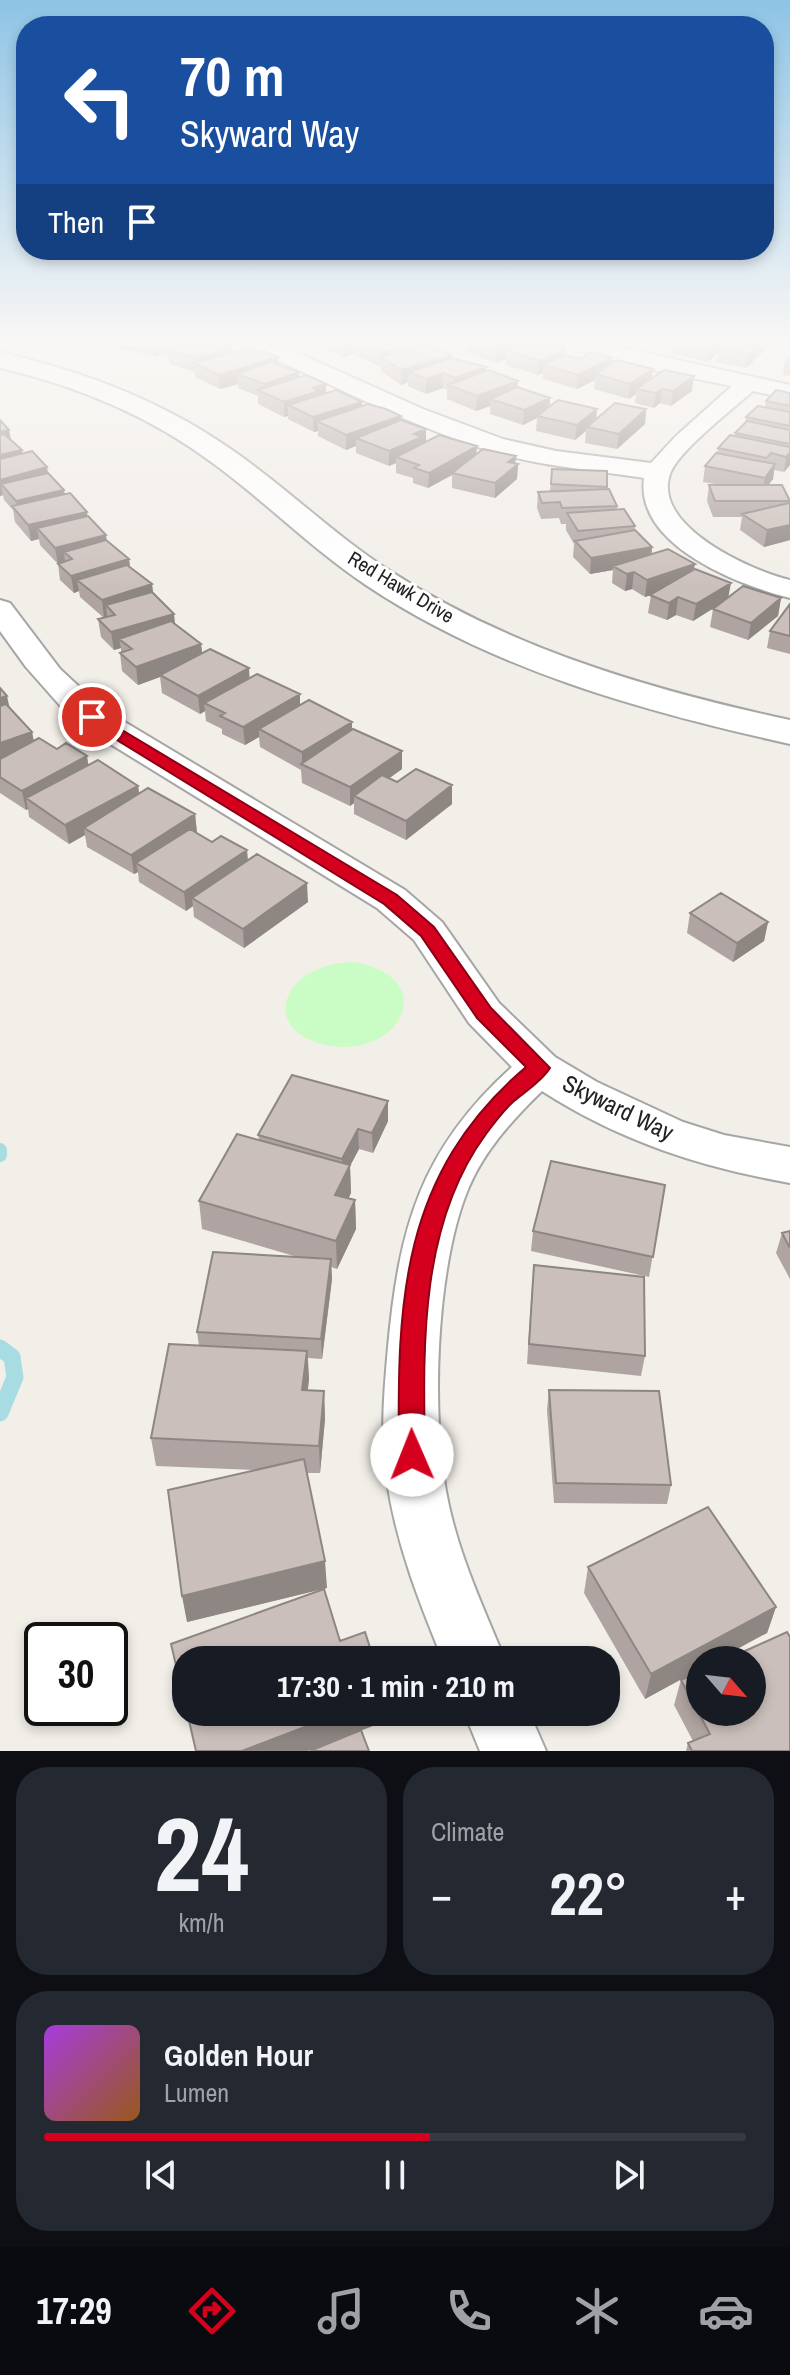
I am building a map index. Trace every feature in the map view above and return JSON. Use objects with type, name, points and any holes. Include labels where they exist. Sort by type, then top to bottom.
[{"type":"street","name":"Red Hawk Drive","points":[[178,427],[235,466],[380,579],[494,640],[649,696],[790,732]]},
{"type":"street","points":[[448,427],[496,445],[556,458],[658,472]]},
{"type":"street","points":[[701,427],[658,472],[654,491],[665,518],[726,567],[790,589]]},
{"type":"street","name":"Skyward Way","points":[[0,609],[46,675],[83,711],[368,884],[409,914],[443,950],[484,1013],[539,1068],[581,1094],[667,1134],[723,1153],[790,1165]]},
{"type":"street","points":[[469,1646],[439,1570],[421,1508],[412,1455],[411,1394],[419,1278],[427,1235],[456,1162],[477,1129],[503,1099],[539,1068]]},
{"type":"street","points":[[502,1726],[513,1751]]},
{"type":"green space","points":[[353,962],[380,970],[397,983],[403,998],[402,1013],[393,1028],[377,1039],[357,1046],[332,1046],[309,1039],[294,1029],[286,1015],[287,1001],[294,987],[308,974],[328,966]]},
{"type":"building","points":[[329,427],[370,427],[346,435]]},
{"type":"building","points":[[384,427],[426,429],[414,434],[422,437],[389,451],[356,438]]},
{"type":"building","points":[[587,427],[627,427],[619,434]]},
{"type":"building","points":[[741,427],[774,427],[790,430],[790,444],[735,433]]},
{"type":"building","points":[[4,434],[22,450],[0,455],[0,435]]},
{"type":"building","points":[[439,435],[477,446],[429,473],[414,468],[419,465],[396,457]]},
{"type":"building","points":[[730,435],[790,447],[790,452],[786,457],[771,453],[767,458],[718,448]]},
{"type":"building","points":[[483,449],[516,456],[508,462],[518,464],[495,483],[452,473]]},
{"type":"building","points":[[32,451],[47,467],[0,480],[0,459]]},
{"type":"building","points":[[716,453],[775,464],[765,478],[705,466]]},
{"type":"building","points":[[552,469],[607,471],[607,487],[551,484]]},
{"type":"building","points":[[48,473],[64,490],[16,501],[1,484]]},
{"type":"building","points":[[709,485],[782,485],[790,501],[715,501]]},
{"type":"building","points":[[609,489],[617,506],[562,508],[560,502],[542,503],[538,492]]},
{"type":"building","points":[[70,493],[87,512],[28,525],[12,506]]},
{"type":"building","points":[[789,503],[790,525],[767,530],[742,514]]},
{"type":"building","points":[[624,509],[635,526],[578,531],[567,513]]},
{"type":"building","points":[[88,516],[106,535],[55,548],[37,528]]},
{"type":"building","points":[[635,530],[652,547],[591,558],[575,541]]},
{"type":"building","points":[[106,540],[129,559],[71,576],[58,564],[72,559],[64,552]]},
{"type":"building","points":[[668,549],[695,564],[647,580],[634,572],[627,574],[613,566]]},
{"type":"building","points":[[127,565],[152,584],[102,600],[77,580]]},
{"type":"building","points":[[695,569],[731,583],[696,604],[678,597],[669,603],[650,595]]},
{"type":"building","points":[[743,586],[781,598],[751,623],[713,609]]},
{"type":"building","points":[[152,592],[174,614],[111,632],[98,619],[115,615],[106,605]]},
{"type":"building","points":[[790,604],[790,636],[770,631]]},
{"type":"building","points":[[171,621],[201,644],[136,667],[120,653],[132,649],[119,639]]},
{"type":"building","points":[[210,649],[249,668],[198,696],[160,675]]},
{"type":"building","points":[[257,674],[300,694],[243,727],[220,716],[225,713],[204,703]]},
{"type":"building","points":[[309,700],[352,722],[302,752],[259,729]]},
{"type":"building","points":[[6,704],[32,732],[0,743],[0,706]]},
{"type":"building","points":[[353,729],[402,751],[350,787],[301,764]]},
{"type":"building","points":[[39,738],[57,749],[66,743],[87,756],[22,791],[0,777],[0,759]]},
{"type":"building","points":[[98,760],[138,786],[65,825],[26,798]]},
{"type":"building","points":[[416,769],[452,785],[406,821],[354,796],[382,775],[397,782]]},
{"type":"building","points":[[148,788],[195,814],[131,855],[84,828]]},
{"type":"building","points":[[190,829],[212,842],[221,836],[247,850],[184,892],[136,863]]},
{"type":"building","points":[[257,854],[307,883],[243,929],[192,898]]},
{"type":"building","points":[[721,893],[768,922],[737,943],[690,913]]},
{"type":"building","points":[[292,1075],[388,1101],[372,1133],[358,1129],[342,1159],[258,1135]]},
{"type":"building","points":[[237,1134],[350,1165],[335,1195],[355,1200],[336,1241],[199,1201]]},
{"type":"building","points":[[551,1161],[665,1185],[653,1257],[533,1231]]},
{"type":"building","points":[[790,1231],[790,1248],[782,1233]]},
{"type":"building","points":[[213,1252],[331,1259],[321,1339],[197,1332]]},
{"type":"building","points":[[534,1265],[644,1277],[645,1356],[529,1344]]},
{"type":"building","points":[[169,1344],[307,1351],[302,1390],[324,1391],[319,1446],[151,1438]]},
{"type":"building","points":[[549,1390],[659,1391],[671,1485],[556,1483]]},
{"type":"building","points":[[304,1459],[325,1561],[182,1596],[168,1490]]},
{"type":"building","points":[[708,1507],[776,1607],[703,1646],[686,1646],[686,1655],[651,1674],[588,1567]]},
{"type":"building","points":[[324,1589],[340,1641],[365,1632],[370,1646],[172,1648],[171,1644]]},
{"type":"building","points":[[787,1632],[790,1637],[790,1751],[692,1751],[688,1743],[710,1734],[706,1726],[766,1726],[766,1646],[756,1646]]},
{"type":"building","points":[[190,1726],[307,1726],[242,1751],[196,1751]]},
{"type":"building","points":[[361,1730],[369,1751],[310,1751]]},
{"type":"waterway","points":[[0,1150],[0,1155]]},
{"type":"waterway","points":[[0,1348],[12,1357],[15,1377],[0,1413]]},
{"type":"route","points":[[92,717],[391,899],[428,931],[484,1013],[539,1068],[503,1099],[477,1129],[440,1194],[427,1235],[419,1278],[411,1394],[412,1455]]}]
